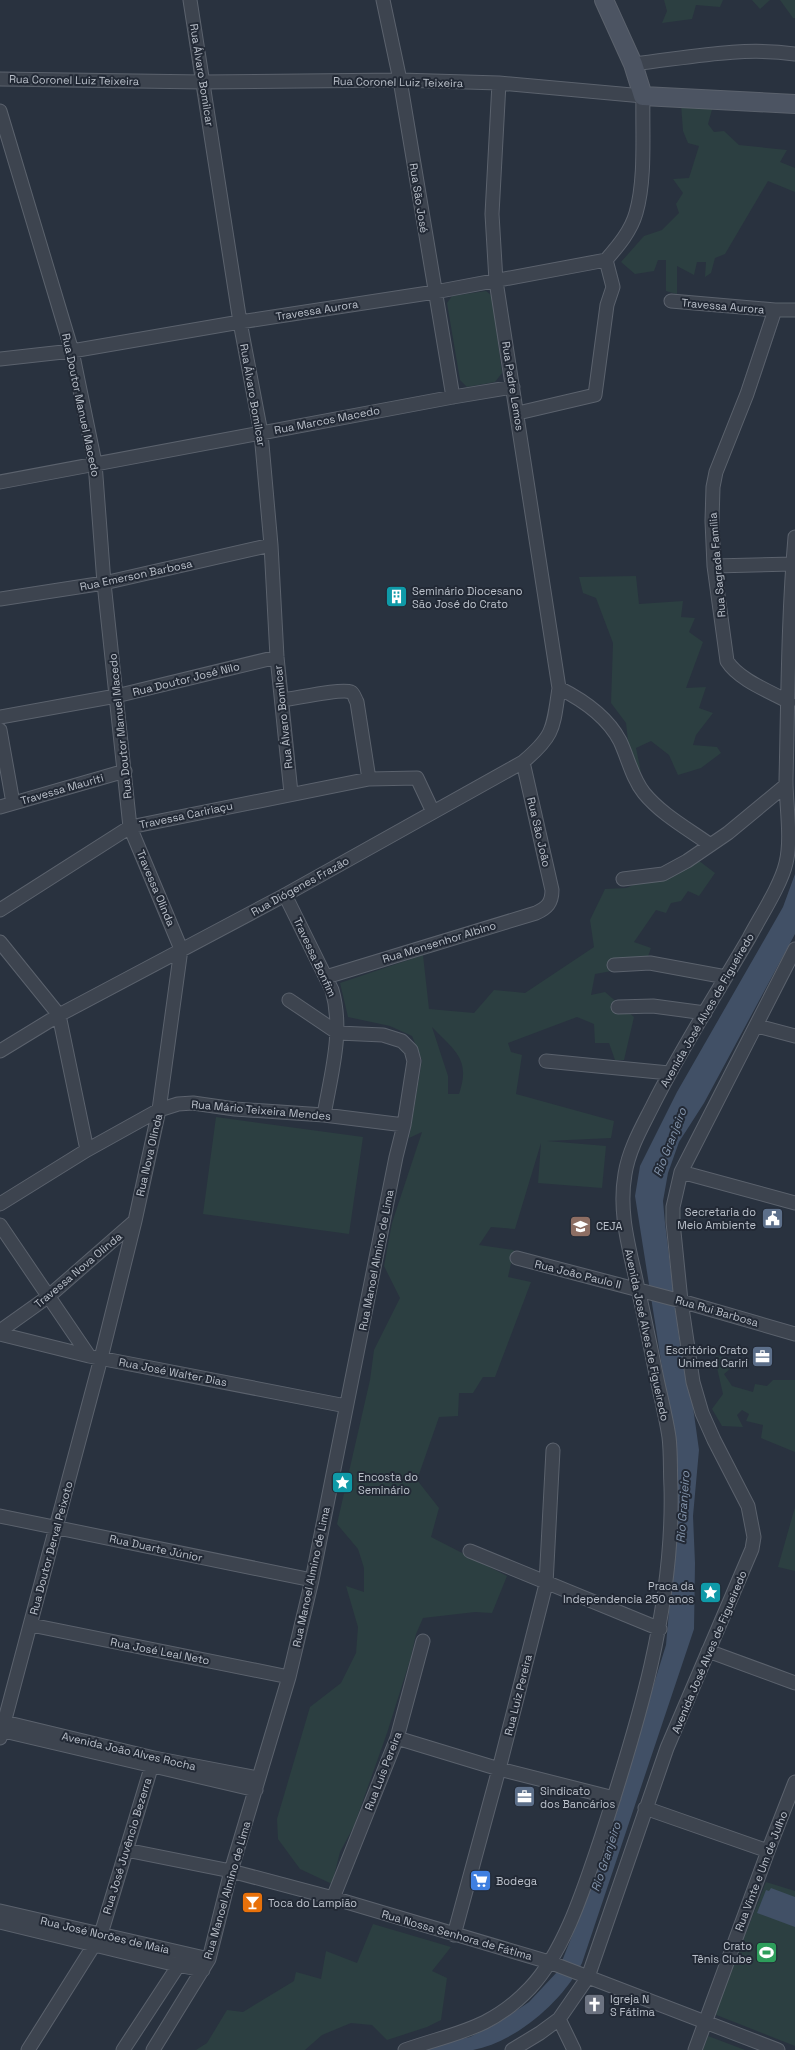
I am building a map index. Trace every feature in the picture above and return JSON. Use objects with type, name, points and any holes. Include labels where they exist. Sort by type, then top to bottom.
[{"type":"main road","points":[[604,0],[633,64],[643,96]]},
{"type":"main road","name":"Rua Coronel Luiz Teixeira","points":[[643,96],[795,104]]},
{"type":"street","name":"Rua Álvaro Bomilcar","points":[[190,0],[240,322],[261,433],[271,544],[277,657],[291,793]]},
{"type":"street","name":"Rua São José","points":[[383,0],[400,80],[454,397]]},
{"type":"street","points":[[633,64],[712,53],[741,51],[795,54]]},
{"type":"street","name":"Rua Coronel Luiz Teixeira","points":[[0,79],[203,82],[400,80],[499,83],[643,96]]},
{"type":"street","name":"Rua Padre Lemos","points":[[499,83],[492,214],[496,281],[518,413],[559,688]]},
{"type":"street","points":[[518,413],[595,395],[607,305],[614,287],[606,260],[624,236],[636,214],[641,189],[643,96]]},
{"type":"street","name":"Rua Doutor Manuel Macedo","points":[[0,111],[72,351],[95,463],[104,583],[130,827]]},
{"type":"street","name":"Travessa Aurora","points":[[0,359],[72,351],[240,322],[435,292],[606,260]]},
{"type":"street","name":"Travessa Aurora","points":[[671,301],[775,310]]},
{"type":"street","points":[[775,310],[794,308]]},
{"type":"street","name":"Rua Sagrada Família","points":[[775,310],[747,394],[716,472],[713,487],[712,521],[714,566],[727,661],[730,666],[745,677],[789,702]]},
{"type":"street","name":"Rua Marcos Macedo","points":[[0,482],[95,463],[513,387]]},
{"type":"street","name":"Avenida José Alves de Figueiredo","points":[[405,2050],[457,2035],[480,2026],[512,2005],[553,1963],[592,1866],[614,1798],[648,1681],[660,1629],[672,1520],[669,1438],[639,1290],[623,1227],[622,1194],[625,1170],[635,1141],[669,1073],[757,923],[783,874],[787,860],[786,785],[795,537]]},
{"type":"street","name":"Rua Emerson Barbosa","points":[[0,599],[104,583],[271,544]]},
{"type":"street","points":[[714,566],[793,564]]},
{"type":"street","name":"Rua Doutor José Nilo","points":[[0,717],[116,696],[277,657]]},
{"type":"street","points":[[559,688],[595,710],[606,721],[619,740],[635,778],[644,793],[656,805],[709,844]]},
{"type":"street","name":"Rua Diógenes Frazão","points":[[0,1051],[58,1014],[285,896],[523,762],[548,737],[554,721],[559,688]]},
{"type":"street","points":[[282,700],[346,691],[353,694],[357,702],[369,779]]},
{"type":"street","points":[[0,730],[14,803]]},
{"type":"street","name":"Rua São João","points":[[523,762],[551,884],[550,902]]},
{"type":"street","name":"Travessa Mauriti","points":[[0,807],[125,771]]},
{"type":"street","name":"Travessa Caririaçu","points":[[0,910],[130,827],[291,793],[369,779],[415,777],[418,779],[433,812]]},
{"type":"street","points":[[623,880],[662,874],[687,861],[709,844],[728,833],[786,785]]},
{"type":"street","name":"Travessa Olinda","points":[[130,827],[182,949]]},
{"type":"street","name":"Travessa Bonfim","points":[[285,896],[326,977],[336,1002],[338,1033],[324,1115]]},
{"type":"street","name":"Rua Monsenhor Albino","points":[[326,977],[536,913],[550,902]]},
{"type":"street","points":[[0,942],[58,1014],[87,1150]]},
{"type":"street","name":"Rua Nova Olinda","points":[[95,1357],[135,1221],[159,1110],[182,949]]},
{"type":"street","name":"Avenida José Alves de Figueiredo","points":[[512,2050],[540,2033],[559,2019],[584,1976],[670,1742],[708,1651],[749,1560],[754,1537],[748,1506],[714,1440],[697,1398],[681,1300],[672,1206],[681,1172],[757,1026],[795,949]]},
{"type":"street","points":[[614,965],[650,963],[726,977]]},
{"type":"street","points":[[289,1000],[338,1033]]},
{"type":"street","points":[[618,1007],[653,1006],[705,1013]]},
{"type":"street","points":[[757,1026],[795,1036]]},
{"type":"street","name":"Rua Manoel Almino de Lima","points":[[153,2050],[206,1964],[231,1871],[289,1677],[312,1580],[396,1157],[404,1125],[414,1061],[411,1050],[402,1041],[383,1035],[338,1033]]},
{"type":"street","points":[[546,1061],[669,1073]]},
{"type":"street","name":"Rua Mário Teixeira Mendes","points":[[0,1204],[87,1150],[159,1110],[178,1104],[193,1103],[235,1109],[324,1115],[404,1125]]},
{"type":"street","points":[[681,1172],[795,1203]]},
{"type":"street","name":"Travessa Nova Olinda","points":[[0,1332],[50,1296],[135,1221]]},
{"type":"street","points":[[0,1225],[95,1357]]},
{"type":"street","name":"Rua João Paulo II","points":[[517,1258],[639,1290]]},
{"type":"street","name":"Rua Rui Barbosa","points":[[639,1290],[681,1300],[795,1334]]},
{"type":"street","name":"Rua José Walter Dias","points":[[0,1332],[95,1357],[346,1406]]},
{"type":"street","name":"Rua Doutor Derval Peixoto","points":[[1,1728],[31,1625],[56,1527],[95,1357]]},
{"type":"street","name":"Rua Luiz Pereira","points":[[454,1935],[499,1770],[546,1584],[554,1450]]},
{"type":"street","name":"Rua Duarte Júnior","points":[[0,1516],[312,1580]]},
{"type":"street","points":[[470,1551],[546,1584],[660,1629]]},
{"type":"street","name":"Rua José Leal Neto","points":[[31,1625],[289,1677]]},
{"type":"street","name":"Rua Luís Pereira","points":[[333,1898],[397,1738],[423,1641]]},
{"type":"street","points":[[708,1651],[795,1682]]},
{"type":"street","name":"Avenida João Alves Rocha","points":[[1,1728],[257,1784]]},
{"type":"street","points":[[397,1738],[499,1770],[614,1798]]},
{"type":"street","name":"Rua José Juvêncio Bezerra","points":[[98,1939],[152,1762]]},
{"type":"street","name":"Rua Vinte e Um de Julho","points":[[695,2050],[795,1782]]},
{"type":"street","points":[[645,1808],[768,1851]]},
{"type":"street","name":"Rua Nossa Senhora de Fátima","points":[[126,1850],[231,1871],[333,1898],[553,1963],[778,2050]]},
{"type":"street","name":"Rua José Norões de Maia","points":[[0,1911],[98,1939],[177,1965],[206,1964]]},
{"type":"street","name":"Rua José Norões de Maia","points":[[2,1927],[98,1939],[188,1954],[206,1964]]},
{"type":"street","points":[[28,2050],[98,1939]]},
{"type":"street","points":[[123,2050],[177,1965],[188,1954]]},
{"type":"street","points":[[559,2019],[574,2050]]},
{"type":"shaded area","points":[[664,0],[723,0],[720,7],[696,5],[692,19],[662,23],[667,11]]},
{"type":"shaded area","points":[[752,0],[770,0],[760,9]]},
{"type":"shaded area","points":[[780,0],[795,0],[795,18],[793,18]]},
{"type":"shaded area","points":[[681,104],[713,106],[708,124],[714,132],[724,131],[739,145],[787,150],[780,162],[795,168],[795,192],[768,181],[725,254],[715,258],[711,273],[705,277],[706,262],[697,262],[694,275],[677,266],[677,294],[666,291],[666,260],[658,260],[654,271],[635,274],[621,262],[644,236],[662,230],[679,213],[676,204],[683,193],[673,179],[689,178],[699,146],[688,143],[683,131]]},
{"type":"shaded area","points":[[486,291],[492,296],[502,373],[495,382],[467,387],[460,380],[447,303],[452,296]]},
{"type":"shaded area","points":[[636,576],[639,604],[683,601],[681,617],[695,618],[689,632],[703,642],[686,688],[706,687],[699,708],[713,713],[696,735],[693,745],[717,747],[721,753],[701,768],[678,775],[669,755],[651,741],[636,748],[641,772],[631,767],[626,723],[611,703],[613,643],[596,598],[583,593],[579,577]]},
{"type":"shaded area","points":[[699,858],[698,860],[715,873],[699,896],[688,891],[681,901],[671,903],[666,913],[656,910],[634,942],[651,948],[645,965],[595,974],[591,995],[605,992],[634,1017],[624,1060],[615,1060],[609,1043],[595,1043],[594,1024],[577,1017],[508,1043],[511,1052],[522,1055],[516,1094],[614,1121],[611,1138],[547,1141],[606,1146],[602,1188],[538,1183],[541,1143],[515,1229],[491,1227],[479,1245],[514,1250],[508,1277],[531,1282],[495,1377],[483,1377],[473,1393],[459,1393],[458,1416],[439,1417],[417,1480],[439,1508],[431,1537],[507,1576],[492,1613],[475,1612],[423,1618],[416,1634],[411,1657],[387,1733],[354,1826],[340,1852],[332,1884],[300,1869],[278,1839],[277,1819],[310,1707],[341,1683],[356,1653],[358,1627],[346,1586],[364,1592],[364,1568],[358,1549],[337,1524],[370,1380],[374,1350],[400,1298],[384,1266],[392,1223],[422,1132],[409,1138],[422,1060],[412,1036],[390,1026],[348,1017],[340,983],[423,955],[429,1009],[474,1013],[494,990],[525,993],[594,947],[590,920],[605,889],[626,888]],"holes":[[[432,1027],[459,1056],[463,1072],[459,1094],[448,1094],[448,1076]]]},
{"type":"shaded area","points":[[216,1117],[363,1137],[349,1234],[203,1214]]},
{"type":"shaded area","points":[[716,1356],[732,1359],[730,1369],[724,1374],[732,1386],[753,1392],[755,1384],[767,1386],[773,1380],[795,1380],[795,1452],[761,1438],[763,1425],[746,1421],[749,1414],[742,1410],[737,1415],[743,1427],[722,1426],[712,1409],[723,1394],[715,1359]]},
{"type":"shaded area","points":[[795,1507],[795,1571],[778,1567]]},
{"type":"shaded area","name":"Crato Tênis Clube","points":[[766,1882],[795,1891],[795,2046],[714,2014]]},
{"type":"shaded area","points":[[373,1924],[451,1947],[432,1971],[447,1978],[441,2020],[427,2027],[387,2040],[372,2025],[351,2023],[322,2035],[305,2050],[196,2050],[207,2043],[227,2010],[243,2012],[294,1981],[296,1972],[321,1979],[326,1951],[357,1963]]},
{"type":"shaded area","points":[[708,2036],[745,2050],[703,2050]]},
{"type":"water","name":"Rio Granjeiro","points":[[795,874],[795,934],[704,1103],[679,1142],[668,1173],[663,1201],[680,1345],[693,1407],[699,1450],[693,1516],[695,1563],[694,1629],[582,1963],[574,1977],[563,1992],[536,2018],[506,2038],[489,2046],[473,2050],[416,2050],[470,2037],[498,2023],[529,2002],[558,1971],[574,1931],[623,1784],[666,1645],[677,1519],[678,1468],[635,1196],[640,1166],[677,1092],[783,907]]},
{"type":"water","points":[[771,1888],[795,1897],[795,1927],[757,1913],[766,1890],[769,1891]]},
{"type":"place","name":"Seminário Diocesano São José do Crato","points":[[396,597]]},
{"type":"place","name":"Secretaria do Meio Ambiente","points":[[772,1218]]},
{"type":"place","name":"CEJA","points":[[581,1226]]},
{"type":"place","name":"Escritório Crato Unimed Cariri","points":[[763,1356]]},
{"type":"place","name":"Encosta do Seminário","points":[[342,1483]]},
{"type":"place","name":"Praca da Independencia 250 anos","points":[[710,1592]]},
{"type":"place","name":"Sindicato dos Bancários","points":[[525,1797]]},
{"type":"place","name":"Bodega","points":[[480,1881]]},
{"type":"place","name":"Toca do Lampião","points":[[253,1903]]},
{"type":"place","name":"Crato Tênis Clube","points":[[767,1952]]},
{"type":"place","name":"Igreja N S Fátima","points":[[595,2005]]}]
